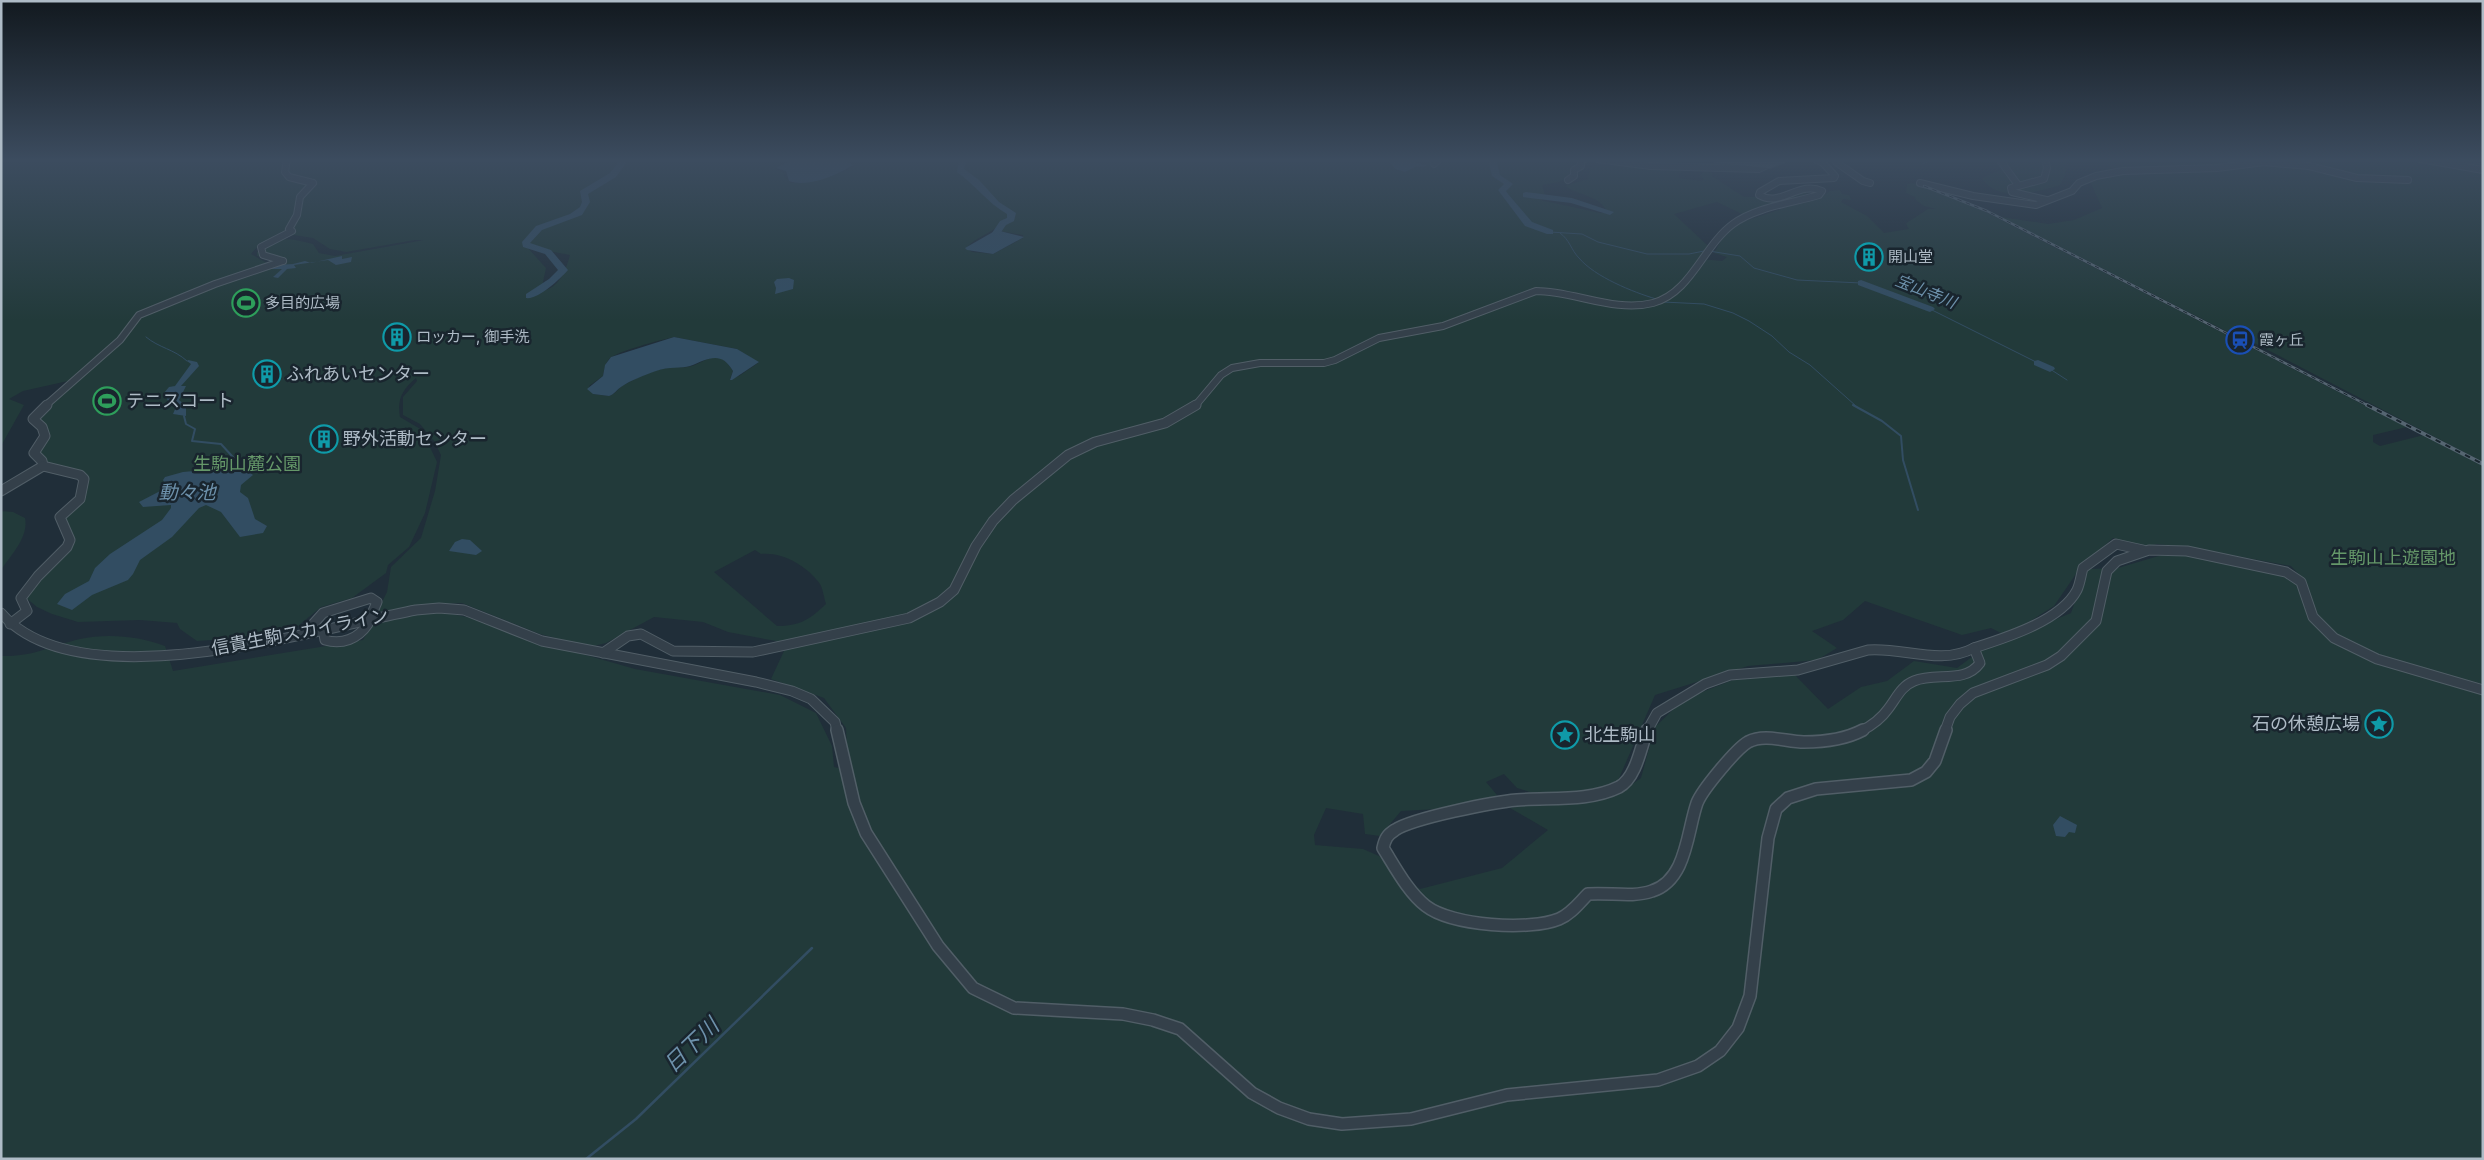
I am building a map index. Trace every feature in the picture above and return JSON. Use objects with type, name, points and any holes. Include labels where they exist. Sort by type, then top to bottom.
[{"type":"street","points":[[43,466],[42,461],[34,453],[45,436],[42,427],[33,419],[98,362],[120,340],[139,315],[213,285],[283,261],[263,255],[261,247],[292,231],[289,229],[297,213]]},
{"type":"street","points":[[603,653],[628,636],[641,634],[673,651],[768,650],[893,622],[917,614],[940,602],[954,590],[976,546],[992,522],[1013,500],[1068,455],[1095,442],[1165,424],[1194,408],[1221,375],[1232,368],[1260,363],[1324,363],[1335,360],[1379,338],[1443,326],[1536,291],[1548,290],[1629,304],[1656,302],[1664,298],[1686,279],[1720,235],[1743,218],[1759,213]]},
{"type":"street","points":[[1,491],[43,466],[80,474],[84,480],[80,499],[60,517],[70,540],[67,547],[27,589],[21,598],[27,611],[10,624]]},
{"type":"street","points":[[1974,648],[1980,663],[1978,668],[1972,672],[1959,675],[1915,680],[1904,686],[1881,718],[1854,735],[1823,741],[1752,740],[1744,744],[1708,783],[1696,805],[1686,847],[1668,880],[1659,888],[1638,893],[1588,894],[1568,914],[1549,922],[1530,925],[1497,924],[1452,917],[1426,907],[1383,848],[1385,838],[1396,829],[1429,818],[1515,800],[1601,794],[1619,787],[1626,781],[1634,768],[1647,730],[1657,713],[1705,684],[1730,675],[1798,670],[1868,650],[1880,649],[1941,657],[1961,655],[1974,648],[2004,640],[2032,628],[2056,614],[2074,596],[2078,589],[2083,568],[2116,544],[2144,551]]},
{"type":"street","name":"信貴生駒スカイライン","points":[[1,613],[10,624],[37,639],[61,649],[83,654],[112,656],[178,654],[323,629],[403,612],[439,608],[473,613],[542,641],[777,686],[811,699],[826,711],[835,722],[854,803],[866,833],[938,946],[973,988],[1014,1008],[1123,1014],[1153,1020],[1180,1029],[1252,1094],[1278,1108],[1309,1119],[1342,1124],[1378,1123],[1411,1119],[1507,1095],[1658,1080],[1698,1066],[1720,1051],[1738,1028],[1750,996],[1768,838],[1773,816],[1779,805],[1797,793],[1895,783],[1911,780],[1926,772],[1935,762],[1950,717],[1960,704],[1973,693],[2047,665],[2062,656],[2096,621],[2108,571],[2117,561],[2144,551],[2169,549],[2187,551],[2286,572],[2301,582],[2313,616],[2334,638],[2377,659],[2483,690]]},
{"type":"street","points":[[306,632],[323,613],[371,598],[377,602],[360,634],[346,641],[325,640],[323,629]]},
{"type":"street","points":[[2422,672],[2431,671],[2483,686]]},
{"type":"green space","points":[[1,213],[1677,213],[1674,214],[1707,245],[1708,249],[1701,259],[1722,261],[1727,257],[1714,253],[1722,239],[1736,224],[1769,213],[1862,213],[1884,233],[1909,229],[1906,224],[1922,213],[1988,213],[2407,427],[2373,435],[2373,442],[2380,446],[2424,435],[2483,466],[2483,684],[2401,664],[2341,639],[2313,611],[2306,582],[2291,566],[2194,548],[2157,544],[2143,548],[2113,538],[2080,568],[2054,606],[2007,636],[1991,628],[1962,635],[1865,601],[1843,620],[1812,631],[1837,648],[1817,660],[1748,666],[1655,695],[1617,783],[1589,794],[1540,795],[1517,788],[1504,774],[1486,782],[1497,795],[1475,807],[1401,811],[1380,836],[1365,834],[1363,814],[1326,808],[1314,835],[1315,845],[1363,849],[1379,856],[1420,889],[1502,868],[1548,830],[1510,808],[1543,803],[1578,803],[1616,795],[1641,778],[1655,727],[1684,699],[1733,680],[1794,674],[1828,709],[1861,687],[1887,681],[1914,661],[1957,668],[1980,651],[2071,613],[2083,579],[2089,569],[2118,568],[2162,555],[2191,556],[2278,572],[2297,584],[2310,618],[2340,645],[2483,694],[2483,1159],[1,1159],[1,656],[33,653],[90,637],[123,636],[165,646],[173,671],[363,640],[372,624],[410,614],[442,612],[476,619],[533,640],[635,669],[780,695],[816,713],[832,746],[834,767],[848,770],[846,728],[824,698],[771,679],[784,651],[776,641],[728,632],[703,622],[654,617],[606,643],[590,647],[540,634],[462,603],[423,605],[377,612],[387,592],[391,567],[421,538],[435,491],[441,455],[434,441],[420,424],[403,415],[403,397],[417,381],[416,378],[402,395],[399,405],[400,417],[422,430],[437,462],[425,513],[409,547],[388,565],[386,573],[352,598],[321,607],[298,626],[256,637],[197,641],[180,629],[177,623],[140,620],[78,622],[37,607],[25,597],[42,575],[70,547],[63,516],[82,499],[87,478],[48,465],[37,451],[44,441],[36,419],[99,362],[139,313],[113,342],[68,381],[23,391],[9,399],[24,405],[1,446]],"holes":[[[1003,223],[999,231],[1023,235],[1023,238],[993,254],[972,252],[966,248]],[[294,235],[313,238],[330,249],[346,252],[424,240],[335,256],[319,253],[313,244],[284,239],[272,243],[257,252],[257,256],[274,260],[274,262],[231,276],[267,263],[251,254],[255,249],[276,239]],[[527,247],[570,255],[561,278],[553,287],[541,291],[546,268]],[[674,337],[737,349],[758,363],[739,376],[730,379],[733,371],[722,358],[716,357],[685,367],[665,368],[647,374],[624,385],[609,396],[593,394],[589,386],[603,376],[609,359],[630,349]],[[755,550],[761,554],[778,555],[801,566],[815,577],[823,591],[826,604],[804,621],[792,625],[777,626],[714,572]]]},
{"type":"green space","points":[[2090,213],[2483,213],[2483,462],[2233,332],[2230,333],[2001,217],[2048,224],[2074,220]]},
{"type":"green space","points":[[1,511],[13,512],[25,518],[26,525],[22,539],[1,570]]},
{"type":"water","points":[[1003,223],[1000,231],[1024,237],[993,254],[967,250],[965,248],[993,232]]},
{"type":"water","points":[[342,256],[342,259],[352,257],[351,262],[336,265],[328,260],[317,262]]},
{"type":"water","points":[[305,261],[310,263],[294,265],[296,268],[287,269],[278,278],[273,277],[282,269],[270,269],[249,275],[275,265]]},
{"type":"water","points":[[789,278],[794,280],[793,289],[775,294],[774,282],[777,279]]},
{"type":"water","points":[[674,337],[737,349],[759,362],[732,380],[730,380],[733,371],[728,364],[724,360],[714,358],[687,367],[656,371],[629,382],[609,396],[593,394],[587,389],[603,376],[605,365],[611,357]]},
{"type":"water","points":[[188,360],[197,362],[199,366],[181,386],[186,386],[179,400],[186,406],[186,416],[173,414],[176,407],[168,401],[164,393],[169,387],[175,386],[191,364]]},
{"type":"water","name":"動々池","points":[[238,467],[246,469],[253,475],[241,485],[240,492],[248,498],[255,519],[267,526],[263,533],[240,537],[221,512],[206,505],[199,508],[172,537],[140,560],[128,580],[92,595],[72,610],[57,604],[65,594],[89,581],[95,568],[110,554],[162,520],[171,508],[171,505],[143,507],[139,502],[164,489],[166,486],[163,480],[165,477],[183,472]]},
{"type":"water","points":[[462,539],[470,540],[482,551],[476,555],[449,551],[455,542]]},
{"type":"water","points":[[2060,816],[2077,825],[2075,833],[2069,832],[2065,837],[2056,836],[2053,825]]},
{"type":"waterway","points":[[529,296],[552,281],[563,270],[548,252],[526,245],[526,242],[539,228],[579,213]]},
{"type":"waterway","points":[[994,236],[1003,223],[1011,219],[1012,213]]},
{"type":"waterway","name":"宝山寺川","points":[[1521,213],[1528,224],[1550,232]]},
{"type":"waterway","name":"宝山寺川","points":[[1550,232],[1582,234],[1598,242],[1647,254],[1689,254],[1704,251]]},
{"type":"waterway","name":"宝山寺川","points":[[1560,233],[1586,265],[1626,288],[1656,299]]},
{"type":"waterway","name":"宝山寺川","points":[[1709,251],[1740,256],[1754,268],[1797,280],[1861,283]]},
{"type":"waterway","name":"宝山寺川","points":[[1861,283],[1930,309]]},
{"type":"waterway","name":"宝山寺川","points":[[1663,302],[1704,304],[1733,313],[1749,321],[1772,336],[1789,352],[1810,365],[1856,406]]},
{"type":"waterway","name":"宝山寺川","points":[[1930,309],[2038,363]]},
{"type":"waterway","points":[[146,337],[187,361]]},
{"type":"waterway","name":"宝山寺川","points":[[2038,363],[2050,369]]},
{"type":"waterway","name":"宝山寺川","points":[[2050,369],[2067,380]]},
{"type":"waterway","name":"宝山寺川","points":[[1853,405],[1882,421],[1901,436],[1903,460],[1918,510]]},
{"type":"waterway","points":[[184,416],[186,424],[195,429],[192,441],[221,444],[242,467]]},
{"type":"waterway","name":"日下川","points":[[586,1159],[636,1119],[812,948]]},
{"type":"railway","points":[[1991,213],[2369,406]]},
{"type":"railway","points":[[2367,405],[2483,464]]},
{"type":"place","name":"開山堂","points":[[1869,257]]},
{"type":"place","name":"多目的広場","points":[[246,303]]},
{"type":"place","name":"ロッカー, 御手洗","points":[[397,337]]},
{"type":"place","name":"霞ヶ丘","points":[[2240,340]]},
{"type":"place","name":"ふれあいセンター","points":[[267,374]]},
{"type":"place","name":"テニスコート","points":[[107,401]]},
{"type":"place","name":"野外活動センター","points":[[324,439]]},
{"type":"place","name":"石の休憩広場","points":[[2379,724]]},
{"type":"place","name":"北生駒山","points":[[1565,735]]},
{"type":"park label","name":"生駒山麓公園","points":[[247,464]]},
{"type":"park label","name":"生駒山上遊園地","points":[[2393,558]]}]
